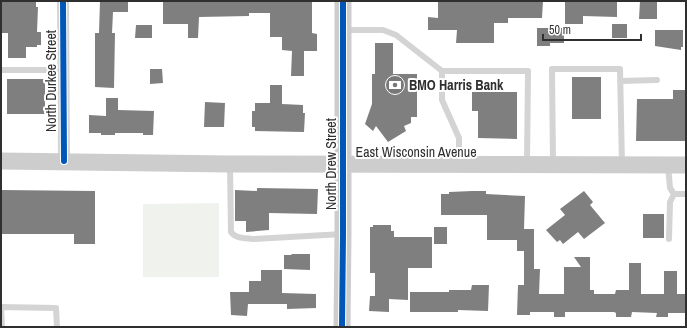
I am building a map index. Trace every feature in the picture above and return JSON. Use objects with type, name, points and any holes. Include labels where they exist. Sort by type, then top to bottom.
[{"type":"main road","name":"North Drew Street","points":[[342,327],[344,234],[343,1]]},
{"type":"main road","name":"East Wisconsin Avenue","points":[[1,160],[230,164],[686,165]]},
{"type":"street","name":"North Durkee Street","points":[[63,1],[64,161]]},
{"type":"lane","points":[[343,30],[383,30],[396,35],[442,70],[528,71],[527,165]]},
{"type":"lane","points":[[553,165],[552,69],[620,69],[622,165]]},
{"type":"lane","points":[[1,70],[64,70]]},
{"type":"lane","points":[[442,70],[442,100],[459,138],[459,165]]},
{"type":"lane","points":[[620,81],[657,80]]},
{"type":"lane","points":[[230,164],[231,232],[233,235],[240,238],[254,239],[344,234]]},
{"type":"lane","points":[[668,165],[670,188],[674,194]]},
{"type":"lane","points":[[674,194],[686,194]]},
{"type":"lane","points":[[669,239],[670,202],[674,194]]},
{"type":"lane","points":[[2,327],[1,307],[56,308],[57,327]]},
{"type":"shaded area","points":[[219,203],[219,277],[143,277],[143,204]]},
{"type":"building","points":[[1,1],[36,1],[36,7],[38,7],[37,32],[41,32],[41,45],[37,45],[37,47],[26,47],[26,58],[8,58],[8,33],[1,33]]},
{"type":"building","points":[[100,1],[128,1],[128,12],[113,12],[112,33],[115,33],[114,88],[95,87],[95,33],[99,33]]},
{"type":"building","points":[[163,1],[312,1],[312,33],[317,34],[317,51],[304,51],[304,76],[291,76],[292,51],[282,50],[282,37],[270,37],[270,13],[249,13],[249,16],[199,17],[198,38],[188,38],[188,24],[163,24]]},
{"type":"building","points":[[438,1],[543,1],[542,18],[508,18],[508,23],[494,23],[494,43],[456,43],[457,30],[428,30],[428,17],[438,18]]},
{"type":"building","points":[[565,1],[617,1],[617,17],[583,16],[583,24],[565,24]]},
{"type":"building","points":[[640,1],[657,1],[657,19],[639,19]]},
{"type":"building","points":[[612,24],[627,24],[627,38],[612,38]]},
{"type":"building","points":[[136,25],[152,25],[152,38],[135,38]]},
{"type":"building","points":[[537,28],[564,28],[564,43],[550,43],[550,46],[537,46]]},
{"type":"building","points":[[655,30],[683,30],[683,47],[681,47],[681,50],[655,46]]},
{"type":"building","name":"BMO Harris Bank","points":[[375,43],[393,43],[393,74],[417,74],[417,117],[411,117],[411,123],[404,126],[406,131],[388,142],[376,126],[373,131],[365,124],[372,104],[372,74],[375,74]]},
{"type":"building","points":[[150,69],[162,69],[163,83],[150,84]]},
{"type":"building","points":[[572,77],[601,77],[601,119],[572,119]]},
{"type":"building","points":[[7,79],[45,79],[45,114],[7,114]]},
{"type":"building","points":[[270,85],[282,85],[282,104],[303,105],[303,113],[305,113],[304,132],[255,131],[255,127],[252,127],[252,111],[255,111],[255,103],[270,103]]},
{"type":"building","points":[[673,90],[686,90],[686,141],[636,141],[637,99],[673,99]]},
{"type":"building","points":[[472,92],[517,92],[517,139],[478,138],[478,111],[472,111]]},
{"type":"building","points":[[106,98],[118,98],[118,110],[154,111],[153,135],[143,135],[143,133],[115,133],[115,135],[101,135],[101,133],[89,133],[89,115],[106,116]]},
{"type":"building","points":[[205,102],[225,103],[224,127],[204,127]]},
{"type":"building","points":[[257,188],[318,189],[317,214],[269,213],[269,230],[246,232],[246,221],[235,221],[235,190],[257,191]]},
{"type":"building","points":[[1,190],[95,191],[95,244],[74,244],[74,234],[1,234]]},
{"type":"building","points":[[486,191],[486,194],[525,196],[524,229],[534,229],[534,269],[540,269],[539,294],[564,294],[564,267],[581,267],[574,257],[590,257],[590,290],[594,290],[594,294],[615,294],[616,290],[629,290],[629,263],[641,263],[641,294],[664,294],[664,271],[677,271],[677,294],[686,294],[686,313],[668,313],[668,317],[656,317],[657,313],[632,312],[631,317],[616,317],[616,313],[614,312],[565,312],[565,317],[554,317],[554,312],[530,312],[530,315],[517,315],[518,285],[524,285],[524,251],[517,251],[517,240],[487,240],[487,215],[441,215],[441,194],[449,194],[449,192]]},
{"type":"building","points":[[584,191],[593,202],[590,205],[605,223],[584,239],[578,232],[563,244],[560,240],[557,242],[546,230],[565,215],[560,209]]},
{"type":"building","points":[[643,214],[664,214],[664,238],[643,238]]},
{"type":"building","points":[[373,225],[391,225],[391,231],[394,231],[394,237],[432,237],[432,268],[408,268],[408,300],[389,299],[389,312],[369,311],[370,296],[375,296],[375,273],[370,273],[370,227],[373,227]]},
{"type":"building","points":[[434,227],[447,227],[447,244],[434,244]]},
{"type":"building","points":[[310,254],[310,270],[284,269],[284,255]]},
{"type":"building","points":[[261,270],[282,270],[282,293],[316,294],[316,308],[287,309],[287,304],[248,304],[247,316],[231,315],[230,292],[249,292],[249,281],[261,281]]},
{"type":"building","points":[[472,285],[489,285],[488,311],[458,310],[458,312],[410,312],[410,292],[449,292],[449,290],[471,290]]},
{"type":"cycle path","points":[[63,1],[64,161]]},
{"type":"cycle path","points":[[342,327],[343,1]]},
{"type":"place","name":"BMO Harris Bank","points":[[395,85]]}]
